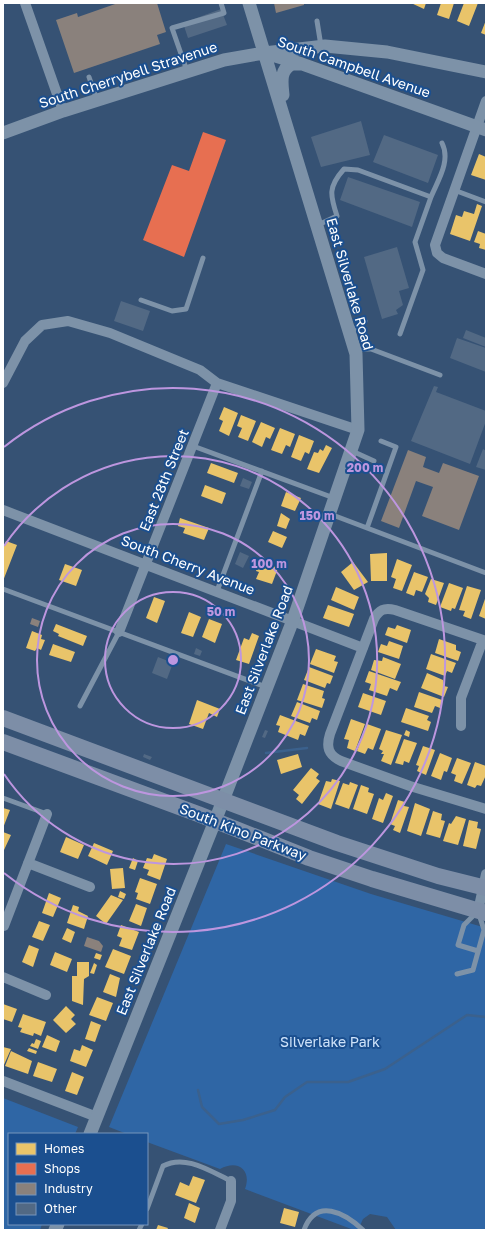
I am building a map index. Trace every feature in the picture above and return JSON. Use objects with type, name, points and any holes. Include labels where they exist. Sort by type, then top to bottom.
[{"type":"main road","name":"South Kino Parkway","points":[[3,718],[378,857],[485,883]]},
{"type":"main road","name":"South Kino Parkway","points":[[3,742],[215,821],[309,858],[482,912]]},
{"type":"street","points":[[25,3],[63,111]]},
{"type":"street","name":"East Silverlake Road","points":[[90,1133],[224,800],[293,620],[358,430],[354,348],[249,3]]},
{"type":"street","name":"South Campbell Avenue","points":[[264,53],[321,47],[401,54],[486,72]]},
{"type":"street","name":"South Cherrybell Stravenue","points":[[3,132],[63,111],[224,60],[264,53]]},
{"type":"street","name":"South Campbell Avenue","points":[[264,53],[302,64],[481,128]]},
{"type":"street","points":[[286,125],[282,76],[288,66],[302,64]]},
{"type":"street","points":[[486,101],[481,128],[454,190],[436,238],[435,245],[437,253],[443,258],[486,274]]},
{"type":"street","points":[[4,380],[25,341],[42,325],[68,322],[110,333],[200,370],[218,383],[358,430]]},
{"type":"street","name":"East 28th Street","points":[[119,632],[218,383]]},
{"type":"street","name":"South Cherry Avenue","points":[[3,510],[363,648]]},
{"type":"street","points":[[461,726],[460,698],[484,640],[395,610],[378,608],[330,734],[326,750],[334,758],[410,786],[486,809]]},
{"type":"street","points":[[3,927],[47,814]]},
{"type":"street","points":[[28,863],[90,887]]},
{"type":"street","points":[[482,912],[485,883]]},
{"type":"street","points":[[3,977],[46,995]]},
{"type":"street","points":[[3,1081],[97,1117]]},
{"type":"street","points":[[220,1230],[231,1202],[231,1181]]},
{"type":"lane","points":[[187,72],[172,28],[224,13],[220,3]]},
{"type":"lane","points":[[317,21],[321,47]]},
{"type":"lane","points":[[89,77],[97,100]]},
{"type":"lane","points":[[400,334],[423,270],[415,242],[445,163],[446,151],[442,143]]},
{"type":"lane","points":[[317,225],[337,216],[330,196],[336,178],[344,169],[358,170],[431,197]]},
{"type":"lane","points":[[454,190],[486,202]]},
{"type":"lane","points":[[141,300],[172,311],[186,309],[203,258]]},
{"type":"lane","points":[[349,332],[365,321]]},
{"type":"lane","points":[[354,348],[371,349],[440,375]]},
{"type":"lane","points":[[366,528],[396,446],[381,441]]},
{"type":"lane","points":[[193,446],[335,498]]},
{"type":"lane","points":[[352,451],[374,461]]},
{"type":"lane","points":[[217,591],[262,472]]},
{"type":"lane","points":[[330,514],[486,573]]},
{"type":"lane","points":[[3,589],[267,687]]},
{"type":"lane","points":[[80,706],[119,632]]},
{"type":"lane","points":[[3,798],[47,814]]},
{"type":"lane","points":[[478,951],[458,945],[464,926],[482,912]]},
{"type":"lane","points":[[457,974],[473,970],[484,930],[482,912]]},
{"type":"lane","points":[[148,1206],[163,1166],[171,1162],[185,1161],[231,1181]]},
{"type":"lane","points":[[304,1230],[308,1220],[318,1212],[329,1211],[350,1218],[363,1230]]},
{"type":"green space","name":"Silverlake Park","points":[[226,844],[371,894],[486,928],[486,1230],[396,1230],[387,1217],[370,1214],[363,1219],[358,1230],[354,1230],[245,1189],[247,1176],[242,1168],[238,1166],[232,1165],[220,1169],[148,1142],[148,1133],[124,1133],[109,1127]]},
{"type":"green space","points":[[3,1098],[78,1127],[75,1133],[8,1133],[8,1225],[42,1225],[40,1230],[3,1230]]},
{"type":"building: Homes","points":[[411,3],[426,3],[424,9]]},
{"type":"building: Homes","points":[[441,3],[454,3],[449,19],[437,15]]},
{"type":"building: Homes","points":[[464,3],[478,3],[469,26],[457,21]]},
{"type":"building: Homes","points":[[486,20],[486,35],[481,33]]},
{"type":"building: Homes","points":[[479,154],[486,157],[486,180],[471,175]]},
{"type":"building: Homes","points":[[477,204],[482,206],[470,241],[450,234],[456,215],[462,217],[464,211],[474,214]]},
{"type":"building: Homes","points":[[478,231],[486,234],[486,250],[479,248],[480,244],[474,242]]},
{"type":"building: Homes","points":[[224,407],[238,413],[229,436],[219,431],[223,421],[219,419]]},
{"type":"building: Homes","points":[[241,415],[256,421],[248,441],[238,437],[242,428],[237,426]]},
{"type":"building: Homes","points":[[261,422],[275,428],[270,439],[266,437],[262,447],[252,442]]},
{"type":"building: Homes","points":[[280,428],[295,434],[290,447],[286,445],[282,454],[271,450]]},
{"type":"building: Homes","points":[[299,435],[314,441],[309,454],[305,452],[301,461],[291,457]]},
{"type":"building: Homes","points":[[326,445],[332,448],[319,473],[307,469],[314,452],[318,453],[320,449],[323,451]]},
{"type":"building: Homes","points":[[211,463],[238,473],[234,483],[207,473]]},
{"type":"building: Homes","points":[[205,485],[226,493],[222,504],[201,496]]},
{"type":"building: Homes","points":[[286,492],[301,498],[295,511],[281,506]]},
{"type":"building: Homes","points":[[281,513],[290,519],[286,529],[277,526]]},
{"type":"building: Homes","points":[[180,518],[209,528],[204,540],[183,533],[185,528],[178,526]]},
{"type":"building: Homes","points":[[273,531],[287,537],[282,548],[268,542]]},
{"type":"building: Homes","points":[[6,541],[17,545],[3,581],[3,549]]},
{"type":"building: Homes","points":[[387,553],[387,581],[371,581],[370,554]]},
{"type":"building: Homes","points":[[397,559],[412,565],[402,591],[393,588],[396,579],[391,577]]},
{"type":"building: Homes","points":[[259,561],[278,568],[272,584],[256,579],[259,572],[256,571]]},
{"type":"building: Homes","points":[[353,562],[368,582],[354,590],[341,572]]},
{"type":"building: Homes","points":[[65,564],[82,570],[76,586],[59,580]]},
{"type":"building: Homes","points":[[414,572],[428,577],[422,592],[416,590],[414,596],[406,593]]},
{"type":"building: Homes","points":[[431,579],[444,583],[436,605],[428,602],[429,598],[425,594]]},
{"type":"building: Homes","points":[[449,583],[463,588],[455,609],[452,608],[451,611],[440,607]]},
{"type":"building: Homes","points":[[467,586],[481,590],[471,619],[463,616],[465,611],[459,610]]},
{"type":"building: Homes","points":[[336,587],[359,597],[354,610],[331,600]]},
{"type":"building: Homes","points":[[486,596],[486,619],[479,616]]},
{"type":"building: Homes","points":[[154,597],[165,601],[157,623],[146,618]]},
{"type":"building: Homes","points":[[328,605],[354,614],[349,627],[323,618]]},
{"type":"building: Homes","points":[[189,612],[201,617],[193,637],[181,633]]},
{"type":"building: Homes","points":[[209,619],[222,624],[215,643],[202,637]]},
{"type":"building: Homes","points":[[56,624],[87,636],[83,646],[58,636],[59,634],[53,631]]},
{"type":"building: Homes","points":[[397,625],[411,630],[407,643],[385,635],[388,627],[395,629]]},
{"type":"building: Homes","points":[[32,631],[42,635],[41,639],[45,640],[41,650],[37,648],[35,651],[26,648]]},
{"type":"building: Homes","points":[[252,633],[259,636],[249,664],[236,660],[244,638],[249,640]]},
{"type":"building: Homes","points":[[439,639],[456,645],[456,650],[461,652],[458,661],[435,653]]},
{"type":"building: Homes","points":[[389,641],[403,646],[399,659],[378,652],[381,644],[387,646]]},
{"type":"building: Homes","points":[[53,644],[75,652],[71,662],[49,655]]},
{"type":"building: Homes","points":[[316,649],[336,656],[334,661],[338,662],[334,673],[310,664]]},
{"type":"building: Homes","points":[[431,654],[456,663],[452,673],[447,671],[445,676],[426,669]]},
{"type":"building: Homes","points":[[383,657],[401,664],[395,679],[371,670],[374,660],[382,661]]},
{"type":"building: Homes","points":[[309,667],[333,676],[330,684],[327,683],[325,688],[304,680]]},
{"type":"building: Homes","points":[[369,671],[401,682],[397,691],[390,688],[387,696],[369,690],[371,684],[365,682]]},
{"type":"building: Homes","points":[[427,673],[443,680],[444,686],[448,687],[444,697],[421,688]]},
{"type":"building: Homes","points":[[303,684],[324,691],[322,698],[325,699],[322,708],[297,700]]},
{"type":"building: Homes","points":[[419,692],[442,700],[440,708],[435,706],[432,713],[414,707]]},
{"type":"building: Homes","points":[[363,693],[386,701],[381,715],[358,707]]},
{"type":"building: Homes","points":[[197,700],[220,709],[217,717],[209,713],[203,729],[189,724]]},
{"type":"building: Homes","points":[[297,702],[320,711],[317,720],[312,718],[310,723],[291,716]]},
{"type":"building: Homes","points":[[406,708],[429,716],[427,720],[431,722],[428,731],[401,722]]},
{"type":"building: Homes","points":[[280,715],[309,726],[305,736],[300,734],[298,740],[278,732],[280,726],[276,725]]},
{"type":"building: Homes","points":[[351,719],[365,724],[355,751],[347,748],[349,740],[344,739]]},
{"type":"building: Homes","points":[[367,724],[381,729],[373,750],[368,748],[365,754],[357,751]]},
{"type":"building: Homes","points":[[386,730],[402,735],[391,765],[381,761],[384,754],[381,754],[383,751],[379,749]]},
{"type":"building: Homes","points":[[406,730],[410,732],[409,737],[404,735]]},
{"type":"building: Homes","points":[[404,739],[417,743],[409,763],[404,761],[403,765],[395,763]]},
{"type":"building: Homes","points":[[423,746],[435,750],[426,775],[417,771],[419,766],[416,765]]},
{"type":"building: Homes","points":[[440,753],[452,758],[447,772],[444,771],[441,780],[431,776]]},
{"type":"building: Homes","points":[[298,754],[302,767],[281,774],[277,760]]},
{"type":"building: Homes","points":[[457,758],[471,763],[462,784],[454,781],[456,775],[451,773]]},
{"type":"building: Homes","points":[[475,762],[486,766],[486,775],[481,786],[477,785],[475,788],[467,785]]},
{"type":"building: Homes","points":[[311,768],[319,774],[316,778],[320,781],[302,804],[296,799],[299,795],[293,790]]},
{"type":"building: Homes","points":[[332,779],[340,781],[331,809],[318,804],[326,781],[331,782]]},
{"type":"building: Homes","points":[[350,782],[358,785],[349,809],[335,804],[343,783],[349,785]]},
{"type":"building: Homes","points":[[361,785],[369,788],[368,792],[374,794],[367,814],[353,809]]},
{"type":"building: Homes","points":[[386,793],[393,796],[383,823],[372,819],[379,798],[383,800]]},
{"type":"building: Homes","points":[[398,800],[405,802],[404,806],[409,807],[400,833],[393,830],[395,826],[390,824]]},
{"type":"building: Homes","points":[[415,803],[430,809],[421,836],[407,831]]},
{"type":"building: Homes","points":[[3,808],[10,810],[3,828]]},
{"type":"building: Homes","points":[[433,811],[442,814],[441,820],[445,821],[440,838],[426,834]]},
{"type":"building: Homes","points":[[456,816],[466,819],[458,845],[443,841],[449,823],[451,824]]},
{"type":"building: Homes","points":[[469,820],[478,822],[477,828],[481,829],[476,849],[463,846]]},
{"type":"building: Homes","points":[[3,832],[11,835],[4,850],[3,849]]},
{"type":"building: Homes","points":[[66,837],[84,845],[78,859],[60,852]]},
{"type":"building: Homes","points":[[94,843],[113,851],[107,865],[88,856]]},
{"type":"building: Homes","points":[[154,854],[167,859],[160,880],[147,875],[149,870],[143,868],[147,858],[152,859]]},
{"type":"building: Homes","points":[[133,858],[138,861],[135,870],[129,868]]},
{"type":"building: Homes","points":[[123,868],[125,888],[112,889],[110,869]]},
{"type":"building: Homes","points":[[140,878],[157,884],[150,904],[136,899],[138,893],[135,892]]},
{"type":"building: Homes","points":[[120,891],[126,894],[124,899],[118,897]]},
{"type":"building: Homes","points":[[49,893],[61,898],[53,917],[42,913]]},
{"type":"building: Homes","points":[[111,895],[123,900],[106,924],[96,916]]},
{"type":"building: Homes","points":[[136,904],[147,908],[141,926],[129,921]]},
{"type":"building: Homes","points":[[73,905],[79,907],[78,911],[88,916],[84,929],[67,923]]},
{"type":"building: Homes","points":[[39,921],[50,925],[43,941],[32,937]]},
{"type":"building: Homes","points":[[121,925],[139,932],[132,950],[119,946],[122,938],[117,936]]},
{"type":"building: Homes","points":[[67,928],[75,932],[71,943],[62,939]]},
{"type":"building: Homes","points":[[29,945],[39,949],[33,967],[22,962]]},
{"type":"building: Homes","points":[[113,949],[131,956],[124,974],[105,967]]},
{"type":"building: Homes","points":[[55,952],[72,959],[67,972],[50,965]]},
{"type":"building: Homes","points":[[96,953],[102,955],[100,960],[94,958]]},
{"type":"building: Homes","points":[[77,962],[89,962],[89,976],[84,979],[83,1005],[72,1001],[72,976],[77,976]]},
{"type":"building: Homes","points":[[94,963],[97,965],[94,974],[90,973]]},
{"type":"building: Homes","points":[[110,974],[120,978],[116,997],[103,992]]},
{"type":"building: Homes","points":[[97,997],[113,1003],[106,1021],[89,1015]]},
{"type":"building: Homes","points":[[3,1004],[17,1009],[12,1022],[3,1019]]},
{"type":"building: Homes","points":[[66,1006],[75,1015],[71,1019],[76,1024],[66,1033],[53,1020]]},
{"type":"building: Homes","points":[[23,1014],[46,1022],[41,1036],[34,1033],[33,1036],[20,1032],[22,1028],[18,1027]]},
{"type":"building: Homes","points":[[91,1021],[101,1025],[95,1042],[85,1039]]},
{"type":"building: Homes","points":[[47,1035],[60,1041],[56,1052],[42,1047]]},
{"type":"building: Homes","points":[[36,1039],[41,1041],[38,1049],[30,1046],[32,1043],[34,1044]]},
{"type":"building: Homes","points":[[82,1045],[93,1050],[86,1067],[70,1061],[74,1049],[80,1051]]},
{"type":"building: Homes","points":[[3,1047],[11,1049],[3,1067]]},
{"type":"building: Homes","points":[[29,1048],[37,1051],[36,1054],[27,1051]]},
{"type":"building: Homes","points":[[11,1051],[32,1061],[28,1074],[5,1066]]},
{"type":"building: Homes","points":[[38,1062],[57,1069],[52,1082],[33,1076]]},
{"type":"building: Homes","points":[[72,1072],[84,1077],[77,1095],[65,1091]]},
{"type":"building: Homes","points":[[193,1176],[205,1180],[196,1203],[175,1195],[180,1182],[189,1186]]},
{"type":"building: Homes","points":[[189,1203],[200,1208],[195,1223],[184,1218]]},
{"type":"building: Homes","points":[[284,1208],[299,1212],[295,1227],[280,1223]]},
{"type":"building: Homes","points":[[158,1225],[168,1228],[167,1230],[156,1230]]},
{"type":"building: Shops","points":[[203,132],[226,140],[184,257],[143,240],[172,165],[189,171]]},
{"type":"building: Industry","points":[[118,3],[157,3],[166,32],[157,35],[160,44],[74,73],[56,20],[77,13],[78,17]]},
{"type":"building: Industry","points":[[274,3],[304,3],[304,5],[276,13]]},
{"type":"building: Industry","points":[[408,450],[426,457],[423,467],[439,473],[443,463],[479,476],[459,530],[422,516],[433,487],[416,481],[399,528],[381,521]]},
{"type":"building: Industry","points":[[32,618],[40,621],[38,627],[30,624]]},
{"type":"building: Industry","points":[[87,937],[99,941],[103,946],[101,952],[84,946]]},
{"type":"building: Other","points":[[221,9],[227,25],[188,38],[183,23]]},
{"type":"building: Other","points":[[361,121],[370,155],[321,167],[311,137]]},
{"type":"building: Other","points":[[384,135],[438,155],[428,183],[373,162]]},
{"type":"building: Other","points":[[348,177],[420,202],[412,227],[340,200]]},
{"type":"building: Other","points":[[397,247],[409,288],[399,291],[403,305],[396,310],[398,314],[382,319],[364,257]]},
{"type":"building: Other","points":[[121,301],[150,311],[143,331],[114,321]]},
{"type":"building: Other","points":[[466,330],[486,338],[486,347],[463,338]]},
{"type":"building: Other","points":[[457,338],[486,348],[486,372],[450,358]]},
{"type":"building: Other","points":[[434,386],[438,387],[436,392],[486,411],[486,421],[470,464],[411,441]]},
{"type":"building: Other","points":[[483,449],[486,451],[486,470],[476,467]]},
{"type":"building: Other","points":[[243,478],[252,482],[249,489],[240,486]]},
{"type":"building: Other","points":[[240,552],[249,556],[243,568],[235,564]]},
{"type":"building: Other","points":[[196,648],[202,651],[200,656],[194,654]]},
{"type":"building: Other","points":[[158,657],[173,663],[167,679],[152,673]]},
{"type":"building: Other","points":[[265,730],[268,731],[265,738],[262,737]]},
{"type":"building: Other","points":[[144,754],[152,757],[150,760],[143,757]]},
{"type":"waterway","points":[[266,753],[307,748]]},
{"type":"waterway","points":[[198,1090],[202,1107],[219,1124],[243,1120],[275,1110],[285,1097],[307,1082],[348,1082],[385,1069],[467,1015],[486,1017]]}]
